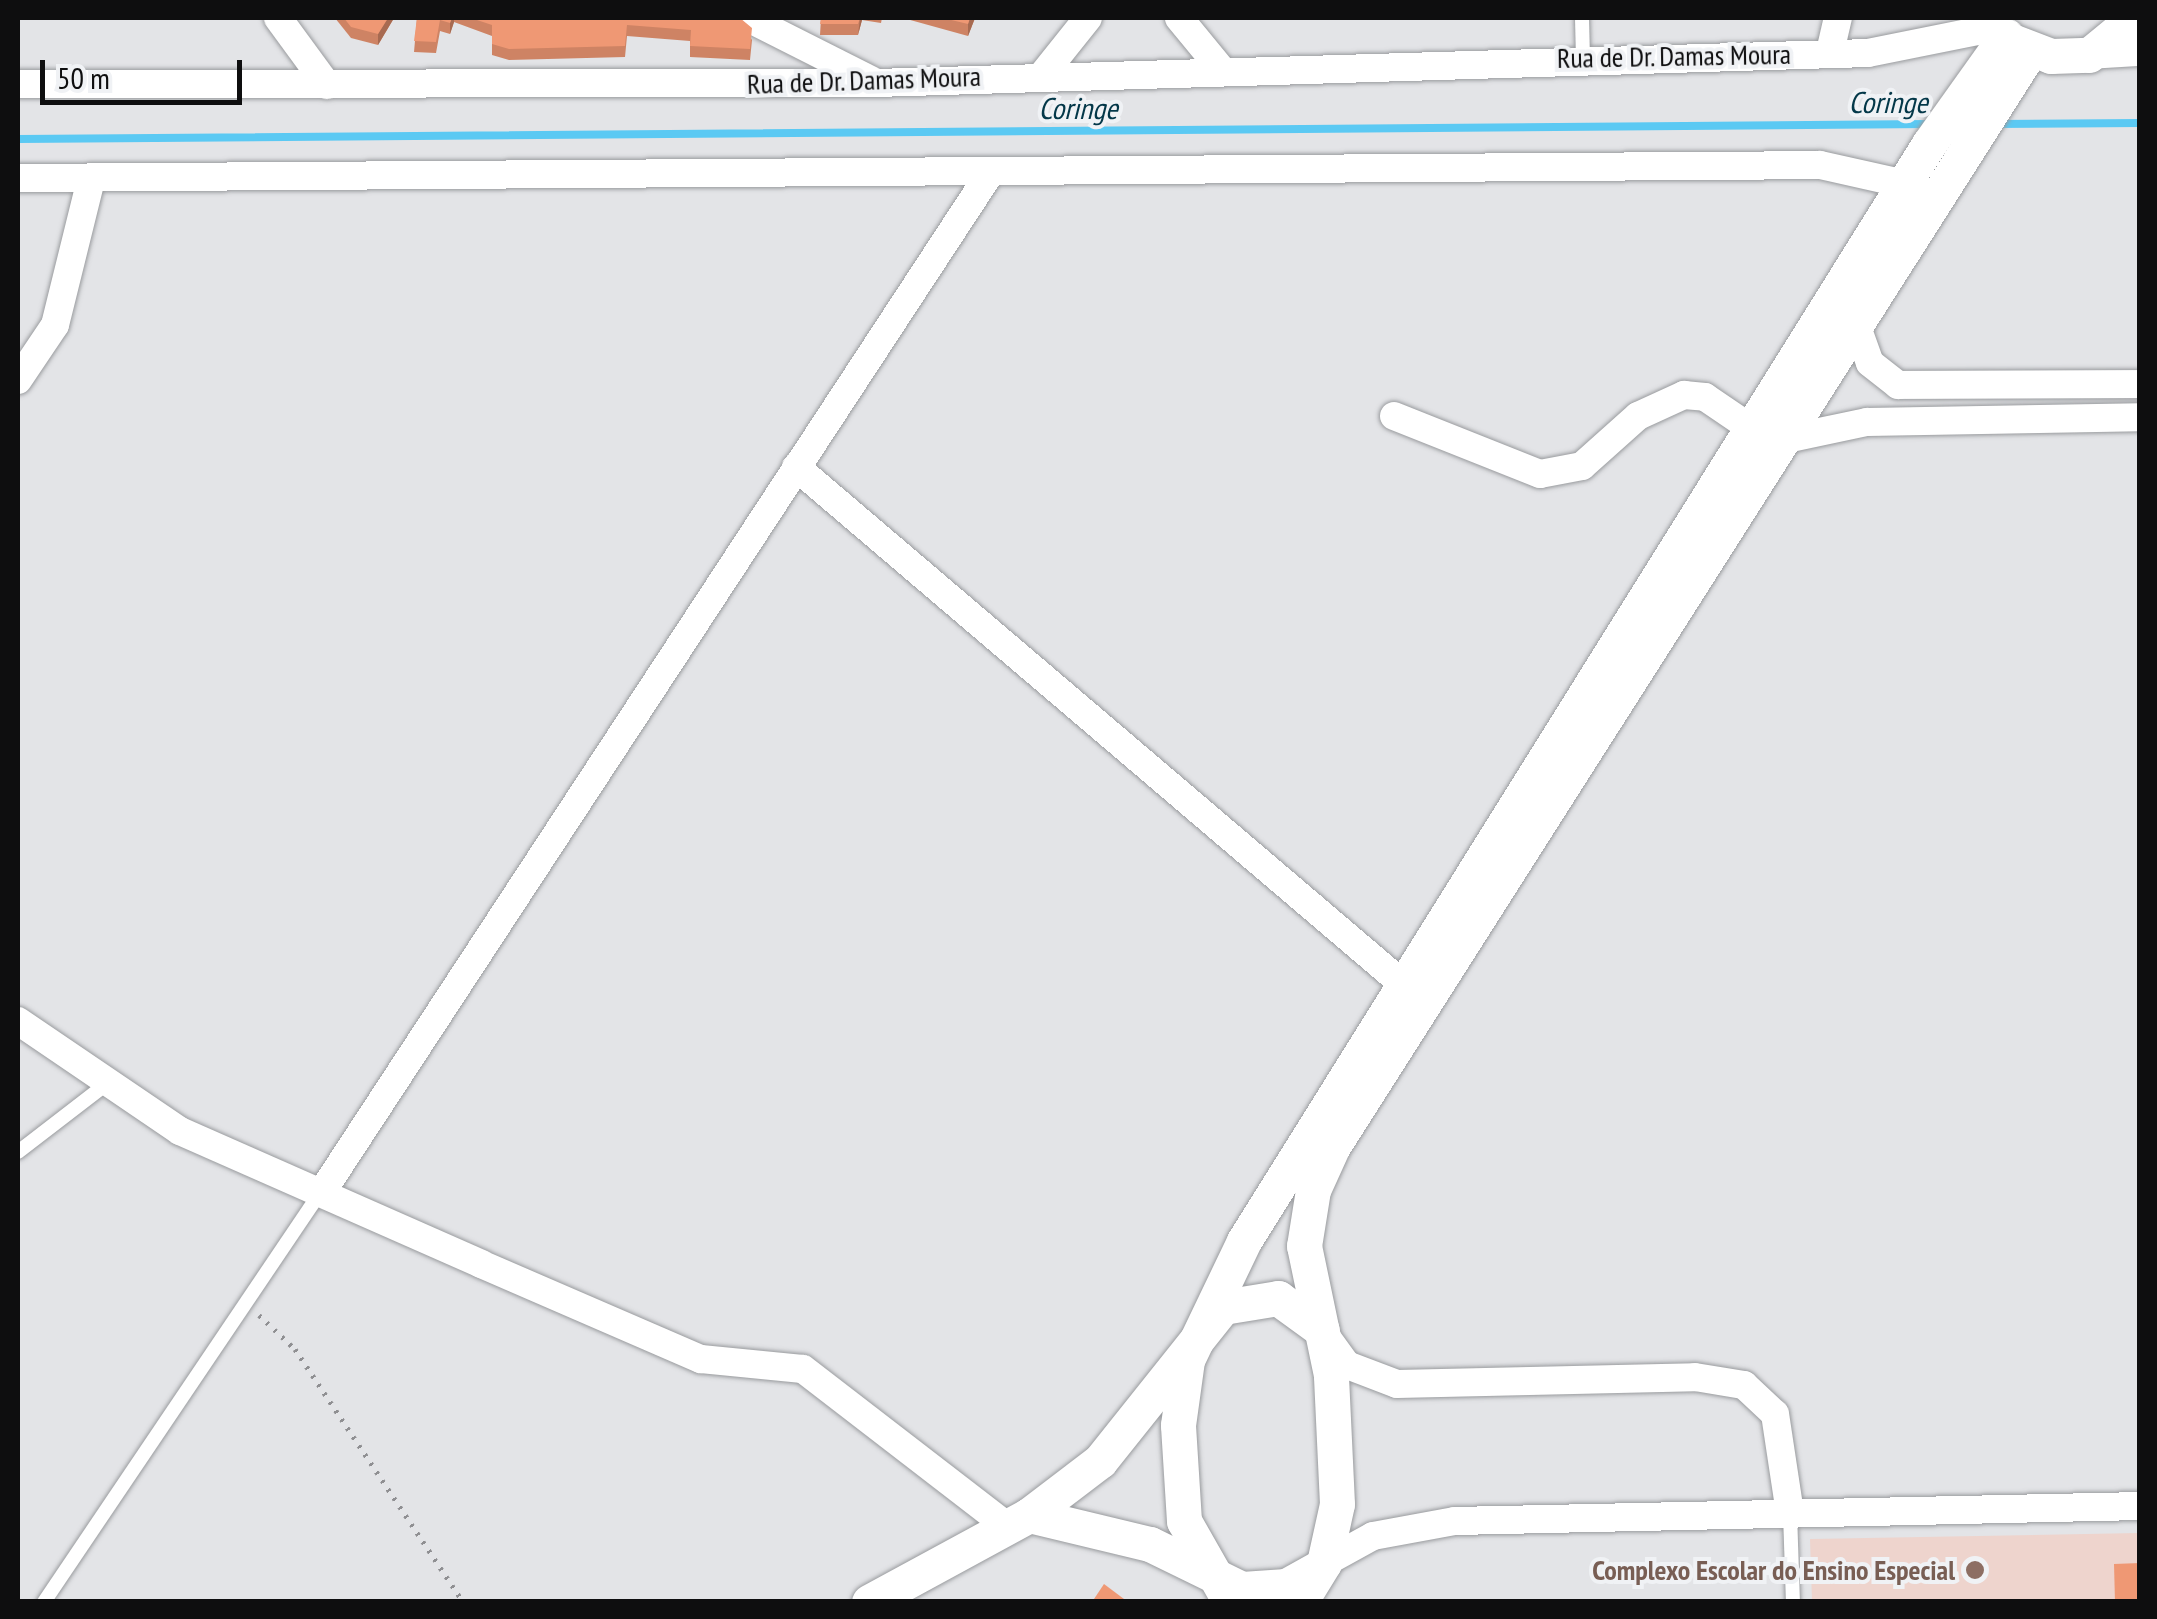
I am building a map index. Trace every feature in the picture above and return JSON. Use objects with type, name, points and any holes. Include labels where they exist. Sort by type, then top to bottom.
[{"type":"street","points":[[278,18],[326,85]]},
{"type":"street","points":[[748,18],[876,83]]},
{"type":"street","points":[[1044,73],[1088,18]]},
{"type":"street","points":[[1179,18],[1220,68]]},
{"type":"street","points":[[1830,52],[1838,18]]},
{"type":"street","points":[[2089,55],[2134,18]]},
{"type":"street","points":[[1300,1602],[1324,1563],[1338,1473],[1326,1335],[1304,1246],[1313,1190],[1333,1146],[1856,324],[1945,148],[1983,87],[2006,33],[2089,55],[2140,52]]},
{"type":"street","name":"Rua de Dr. Damas Moura","points":[[18,84],[876,83],[1044,73],[1911,50],[2006,33]]},
{"type":"street","points":[[1224,1591],[1184,1521],[1178,1458],[1187,1360],[1212,1317],[1266,1198],[1404,985],[1905,184],[1945,148]]},
{"type":"street","points":[[18,178],[1820,165],[1905,184]]},
{"type":"street","points":[[322,1192],[990,173]]},
{"type":"street","points":[[18,380],[55,325],[90,179]]},
{"type":"street","points":[[1856,324],[1870,363],[1898,386],[2140,384]]},
{"type":"street","points":[[1394,416],[1540,474],[1582,466],[1638,416],[1684,395],[1704,396],[1752,429]]},
{"type":"street","points":[[1786,439],[1868,422],[2140,417]]},
{"type":"street","points":[[796,468],[1404,985]]},
{"type":"street","points":[[18,1021],[105,1085],[180,1130],[701,1359],[803,1368],[1018,1521],[1150,1544],[1224,1591],[1272,1589],[1373,1536],[1427,1523],[2140,1506]]},
{"type":"street","points":[[869,1602],[1018,1521],[1120,1440],[1212,1317],[1238,1301],[1278,1298],[1307,1311],[1347,1366],[1397,1384],[1695,1377],[1744,1384],[1776,1414],[1790,1513]]},
{"type":"lane","points":[[1582,18],[1583,58]]},
{"type":"lane","points":[[18,1152],[105,1085]]},
{"type":"lane","points":[[44,1602],[322,1192]]},
{"type":"lane","points":[[1790,1513],[1793,1602]]},
{"type":"path","points":[[246,1303],[294,1348],[463,1602]]},
{"type":"shaded area","name":"Complexo Escolar do Ensino Especial","points":[[2139,1533],[2139,1601],[1812,1601],[1810,1539]]},
{"type":"building","points":[[344,18],[388,18],[378,34],[351,27]]},
{"type":"building","points":[[417,18],[452,18],[450,23],[440,20],[436,42],[414,41]]},
{"type":"building","points":[[471,18],[740,18],[752,28],[750,49],[690,46],[691,30],[627,25],[625,46],[509,49],[492,44],[492,25]]},
{"type":"building","points":[[821,18],[860,18],[858,24],[820,24]]},
{"type":"building","points":[[943,18],[970,18],[968,24]]},
{"type":"building","points":[[2140,1563],[2140,1602],[2115,1602],[2114,1564]]},
{"type":"building","points":[[1104,1584],[1128,1602],[1092,1602]]},
{"type":"waterway","name":"Coringe","points":[[1994,124],[2140,123]]},
{"type":"waterway","name":"Coringe","points":[[18,139],[1930,124]]},
{"type":"place","name":"Complexo Escolar do Ensino Especial","points":[[1975,1570]]}]
